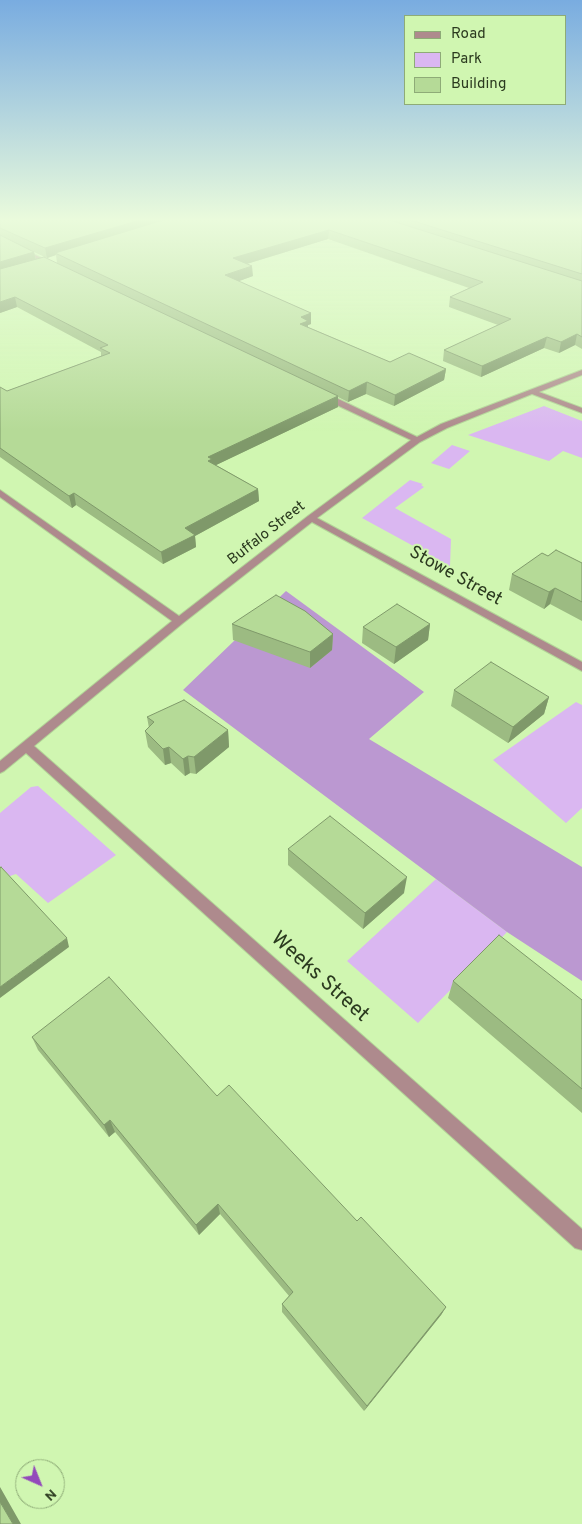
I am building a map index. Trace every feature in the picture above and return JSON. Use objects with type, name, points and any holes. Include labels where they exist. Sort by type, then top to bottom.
[{"type":"street","name":"Buffalo Street","points":[[0,768],[28,747],[179,621],[311,518],[417,440],[444,426],[582,372]]},
{"type":"street","points":[[315,391],[417,440]]},
{"type":"street","points":[[530,391],[582,411]]},
{"type":"street","points":[[0,493],[179,621]]},
{"type":"street","name":"Stowe Street","points":[[311,518],[582,667]]},
{"type":"street","name":"Weeks Street","points":[[28,747],[582,1241]]},
{"type":"green space","points":[[544,406],[582,421],[582,458],[563,451],[549,461],[468,435]]},
{"type":"green space","points":[[452,445],[470,451],[449,469],[431,463]]},
{"type":"green space","points":[[410,480],[423,484],[421,485],[424,487],[395,508],[451,539],[450,566],[362,518]]},
{"type":"green space","points":[[576,702],[582,705],[582,808],[566,823],[493,760]]},
{"type":"green space","points":[[38,786],[116,855],[48,903],[16,874],[10,876],[0,866],[0,813],[31,787]]},
{"type":"green space","points":[[436,879],[507,932],[418,1023],[347,961]]},
{"type":"shaded area","points":[[286,591],[424,692],[369,739],[582,867],[582,981],[507,932],[183,690]]},
{"type":"building","points":[[0,289],[112,289],[338,396],[208,457],[212,459],[208,461],[258,489],[185,528],[195,535],[161,552],[74,493],[69,496],[0,448],[0,387],[7,391],[110,353],[100,348],[108,345],[15,297],[0,302]]},
{"type":"building","points":[[132,289],[257,289],[311,313],[301,317],[308,321],[300,324],[390,362],[409,353],[446,369],[395,395],[367,382],[349,391]]},
{"type":"building","points":[[467,289],[582,289],[582,337],[577,334],[561,342],[547,337],[482,366],[444,350],[511,319],[450,297]]},
{"type":"building","points":[[556,550],[582,563],[582,602],[555,588],[549,592],[512,574],[542,553],[548,556]]},
{"type":"building","points":[[276,595],[305,611],[333,634],[310,652],[232,624]]},
{"type":"building","points":[[397,604],[430,624],[396,647],[363,627]]},
{"type":"building","points":[[491,662],[549,697],[513,727],[454,690]]},
{"type":"building","points":[[184,700],[228,730],[194,757],[188,756],[183,759],[169,747],[163,749],[145,731],[154,722],[147,717]]},
{"type":"building","points":[[330,816],[407,877],[365,913],[288,849]]},
{"type":"building","points":[[0,868],[67,938],[0,987]]},
{"type":"building","points":[[499,935],[582,1000],[582,1089],[453,981]]},
{"type":"building","points":[[109,977],[217,1096],[229,1085],[357,1221],[361,1217],[446,1307],[367,1406],[282,1304],[293,1292],[218,1204],[196,1225],[110,1120],[104,1125],[32,1037]]},
{"type":"building","points":[[0,1502],[13,1524],[0,1524]]}]
